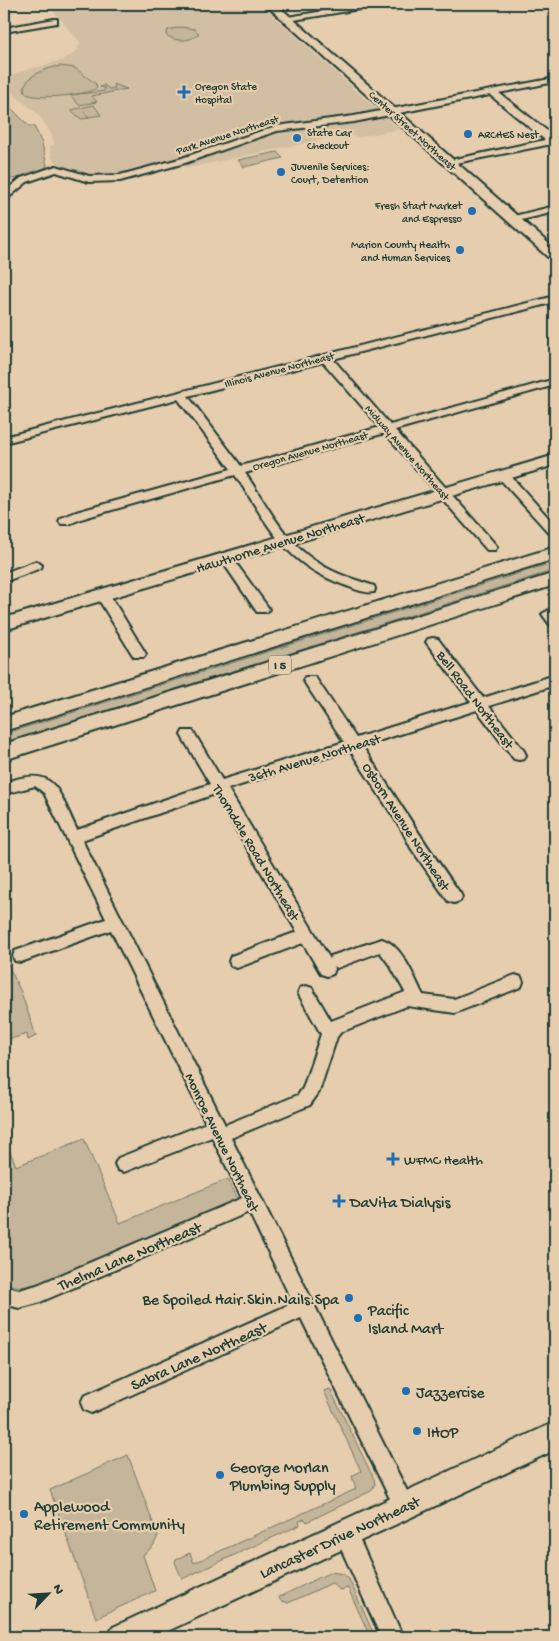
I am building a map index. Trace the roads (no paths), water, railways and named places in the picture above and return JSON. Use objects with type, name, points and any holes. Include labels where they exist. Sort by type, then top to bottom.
[{"type":"highway","name":"I 5","points":[[4,724],[555,553]]},
{"type":"highway","name":"I 5","points":[[4,752],[555,579]]},
{"type":"main road","name":"Center Street Northeast","points":[[270,4],[361,79],[392,112],[555,256]]},
{"type":"main road","name":"Hawthorne Avenue Northeast","points":[[4,624],[555,460]]},
{"type":"main road","name":"Lancaster Drive Northeast","points":[[123,1637],[555,1436]]},
{"type":"street","points":[[288,19],[377,4]]},
{"type":"street","points":[[4,30],[54,21]]},
{"type":"street","name":"Park Avenue Northeast","points":[[4,197],[27,178],[56,169],[89,179],[120,178],[202,155],[276,129],[354,119],[555,80]]},
{"type":"street","points":[[493,93],[554,140]]},
{"type":"street","points":[[449,163],[554,140]]},
{"type":"street","points":[[513,219],[555,209]]},
{"type":"street","name":"Illinois Avenue Northeast","points":[[4,440],[555,299]]},
{"type":"street","name":"Midway Avenue Northeast","points":[[325,357],[491,547]]},
{"type":"street","name":"Oregon Avenue Northeast","points":[[65,521],[80,515],[555,382]]},
{"type":"street","points":[[181,395],[238,471],[286,540],[304,559],[332,576],[370,590]]},
{"type":"street","points":[[504,476],[553,530]]},
{"type":"street","points":[[226,558],[262,610]]},
{"type":"street","points":[[4,578],[36,564]]},
{"type":"street","points":[[103,595],[139,654]]},
{"type":"street","name":"Bell Road Northeast","points":[[433,642],[520,755]]},
{"type":"street","name":"Osborn Avenue Northeast","points":[[310,680],[408,828],[416,844],[454,897]]},
{"type":"street","name":"36th Avenue Northeast","points":[[74,836],[218,787],[482,705],[555,680]]},
{"type":"street","name":"Thorndale Road Northeast","points":[[188,734],[306,935],[332,965],[382,945],[388,951],[411,987],[417,1000]]},
{"type":"street","name":"Monroe Avenue Northeast","points":[[4,789],[26,782],[40,781],[49,787],[404,1506]]},
{"type":"street","points":[[21,956],[115,922]]},
{"type":"street","points":[[237,961],[306,935]]},
{"type":"street","points":[[124,1164],[304,1100],[310,1092],[330,1034],[335,1027],[402,1000],[417,1000],[455,1006],[515,982]]},
{"type":"street","points":[[306,993],[330,1034]]},
{"type":"street","name":"Thelma Lane Northeast","points":[[4,1296],[19,1299],[38,1294],[253,1202]]},
{"type":"street","name":"Sabra Lane Northeast","points":[[91,1403],[305,1307]]},
{"type":"street","points":[[345,1534],[392,1637]]},
{"type":"place","name":"Oregon State Hospital","points":[[184,92]]},
{"type":"place","name":"ARCHES Nest","points":[[468,134]]},
{"type":"place","name":"State Car Checkout","points":[[297,138]]},
{"type":"place","name":"Juvenile Services: Court, Detention","points":[[281,172]]},
{"type":"place","name":"Fresh Start Market and Espresso","points":[[472,211]]},
{"type":"place","name":"Marion County Health and Human Services","points":[[460,250]]},
{"type":"place","name":"WFMC Health","points":[[393,1159]]},
{"type":"place","name":"DaVita Dialysis","points":[[339,1201]]},
{"type":"place","name":"Be Spoiled Hair.Skin.Nails.Spa","points":[[349,1298]]},
{"type":"place","name":"Pacific Island Mart","points":[[358,1318]]},
{"type":"place","name":"Jazzercise","points":[[406,1391]]},
{"type":"place","name":"IHOP","points":[[417,1431]]},
{"type":"place","name":"George Morlan Plumbing Supply","points":[[220,1475]]},
{"type":"place","name":"Applewood Retirement Community","points":[[24,1514]]}]
